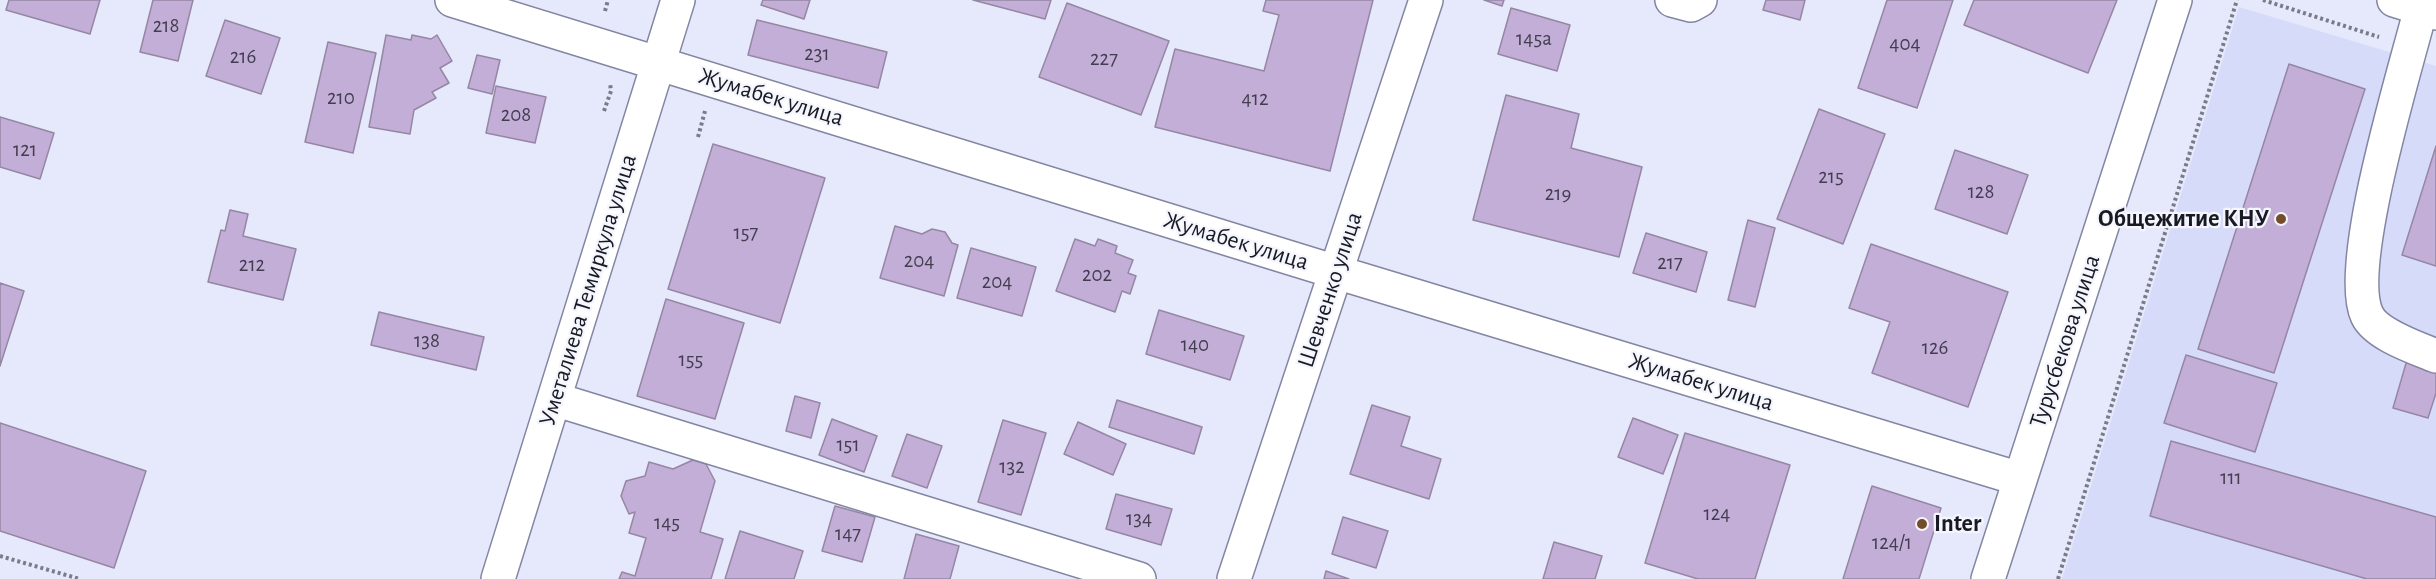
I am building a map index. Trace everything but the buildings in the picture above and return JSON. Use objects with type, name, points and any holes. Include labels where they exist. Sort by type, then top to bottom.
[{"type":"street","name":"Жумабек улица","points":[[452,0],[1336,272],[2020,479]]},
{"type":"street","name":"Уметалиева Темиркула улица","points":[[498,579],[678,0]]},
{"type":"street","name":"Шевченко улица","points":[[1234,579],[1426,0]]},
{"type":"street","points":[[1672,0],[1690,5],[1700,0]]},
{"type":"street","name":"Турусбекова улица","points":[[1988,579],[2175,0]]},
{"type":"street","points":[[2417,7],[2411,47],[2370,213],[2363,254],[2362,295],[2367,317],[2377,327],[2403,342],[2436,356]]},
{"type":"street","points":[[554,399],[1139,579]]},
{"type":"path","points":[[605,11],[608,0]]},
{"type":"path","points":[[2058,579],[2237,0]]},
{"type":"path","points":[[2263,0],[2411,47]]},
{"type":"path","points":[[698,137],[706,108]]},
{"type":"path","points":[[0,556],[80,579]]},
{"type":"shaded area","points":[[2239,7],[2436,66],[2436,579],[2062,579]]},
{"type":"place","name":"Общежитие КНУ","points":[[2281,219]]},
{"type":"place","name":"Inter","points":[[1922,524]]}]
